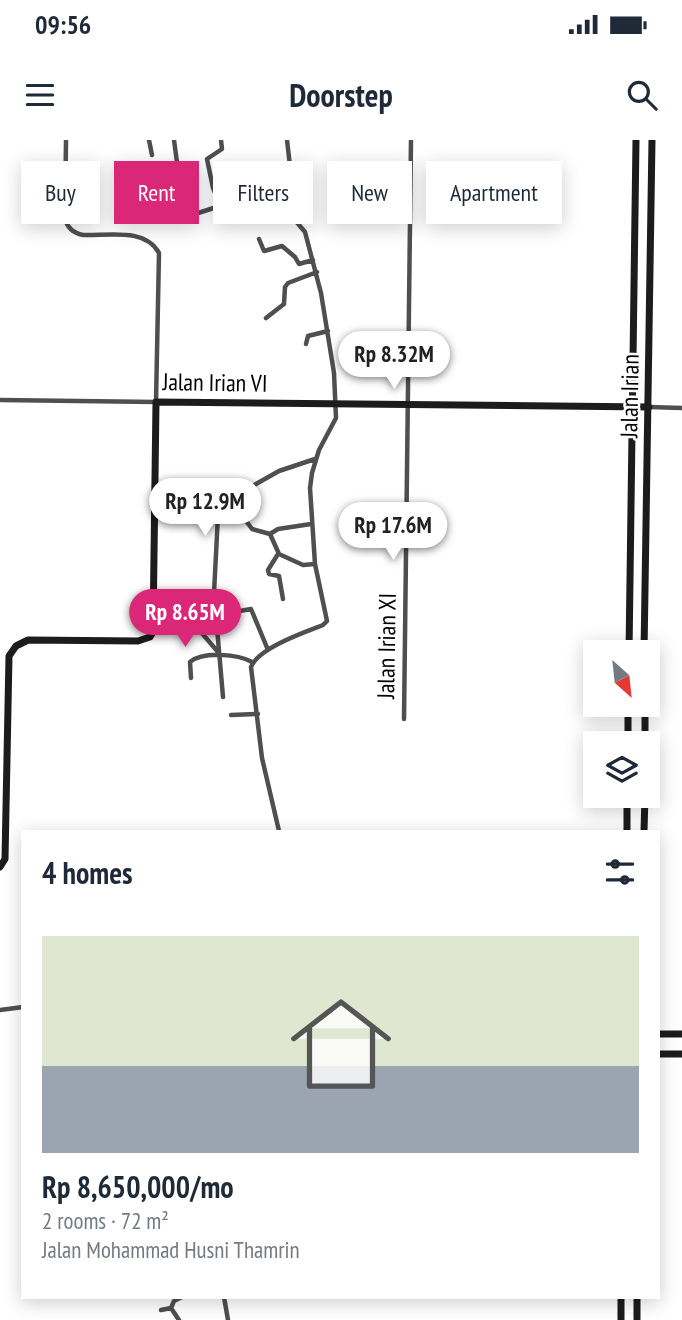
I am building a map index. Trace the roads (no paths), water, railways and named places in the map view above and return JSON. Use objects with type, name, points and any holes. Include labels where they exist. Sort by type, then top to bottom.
[{"type":"street","points":[[0,867],[5,859],[9,656],[12,650],[28,640],[138,641],[150,637],[153,632],[159,253],[153,244],[142,237],[83,235],[67,226],[66,140]]},
{"type":"street","points":[[149,140],[152,155]]},
{"type":"street","points":[[174,140],[177,161]]},
{"type":"street","points":[[213,184],[206,159],[222,149],[221,140]]},
{"type":"street","points":[[287,140],[289,161]]},
{"type":"street","name":"Jalan Irian XI","points":[[404,719],[411,140]]},
{"type":"street","name":"Jalan Irian","points":[[629,640],[636,140]]},
{"type":"street","name":"Jalan Irian","points":[[644,640],[652,140]]},
{"type":"street","points":[[279,830],[264,766],[251,672],[252,662],[268,650],[327,621],[315,564],[310,488],[316,459],[335,421],[336,403],[328,331],[317,272],[304,229],[300,224]]},
{"type":"street","points":[[259,239],[264,251],[282,246],[299,264],[313,260]]},
{"type":"street","points":[[266,318],[283,306],[286,284],[317,272]]},
{"type":"street","points":[[306,344],[306,338],[309,336],[328,331]]},
{"type":"street","name":"Jalan Irian VI","points":[[0,400],[682,408]]},
{"type":"street","points":[[311,524],[278,529],[270,534],[252,529],[237,510],[236,493],[279,471],[316,459]]},
{"type":"street","points":[[212,494],[218,515],[214,582],[223,697]]},
{"type":"street","points":[[218,515],[237,510]]},
{"type":"street","points":[[270,534],[278,553],[277,559],[269,565],[268,570],[269,574],[279,576],[282,599]]},
{"type":"street","points":[[278,553],[303,565],[315,564]]},
{"type":"street","points":[[217,615],[251,609],[268,650]]},
{"type":"street","points":[[189,615],[218,654]]},
{"type":"street","points":[[191,678],[191,660],[218,654],[239,656],[252,662]]},
{"type":"street","points":[[231,715],[258,714]]},
{"type":"street","points":[[628,731],[628,721],[645,721],[645,731]]},
{"type":"street","points":[[627,808],[627,830]]},
{"type":"street","points":[[644,830],[645,808]]},
{"type":"street","points":[[0,1010],[21,1007]]},
{"type":"street","points":[[660,1034],[682,1034]]},
{"type":"street","points":[[660,1054],[682,1054]]},
{"type":"street","points":[[171,1308],[178,1299]]},
{"type":"street","points":[[224,1299],[228,1320]]},
{"type":"street","points":[[621,1299],[621,1320]]},
{"type":"street","points":[[637,1299],[637,1320]]},
{"type":"street","points":[[161,1310],[171,1308]]},
{"type":"street","points":[[171,1308],[179,1320]]}]
